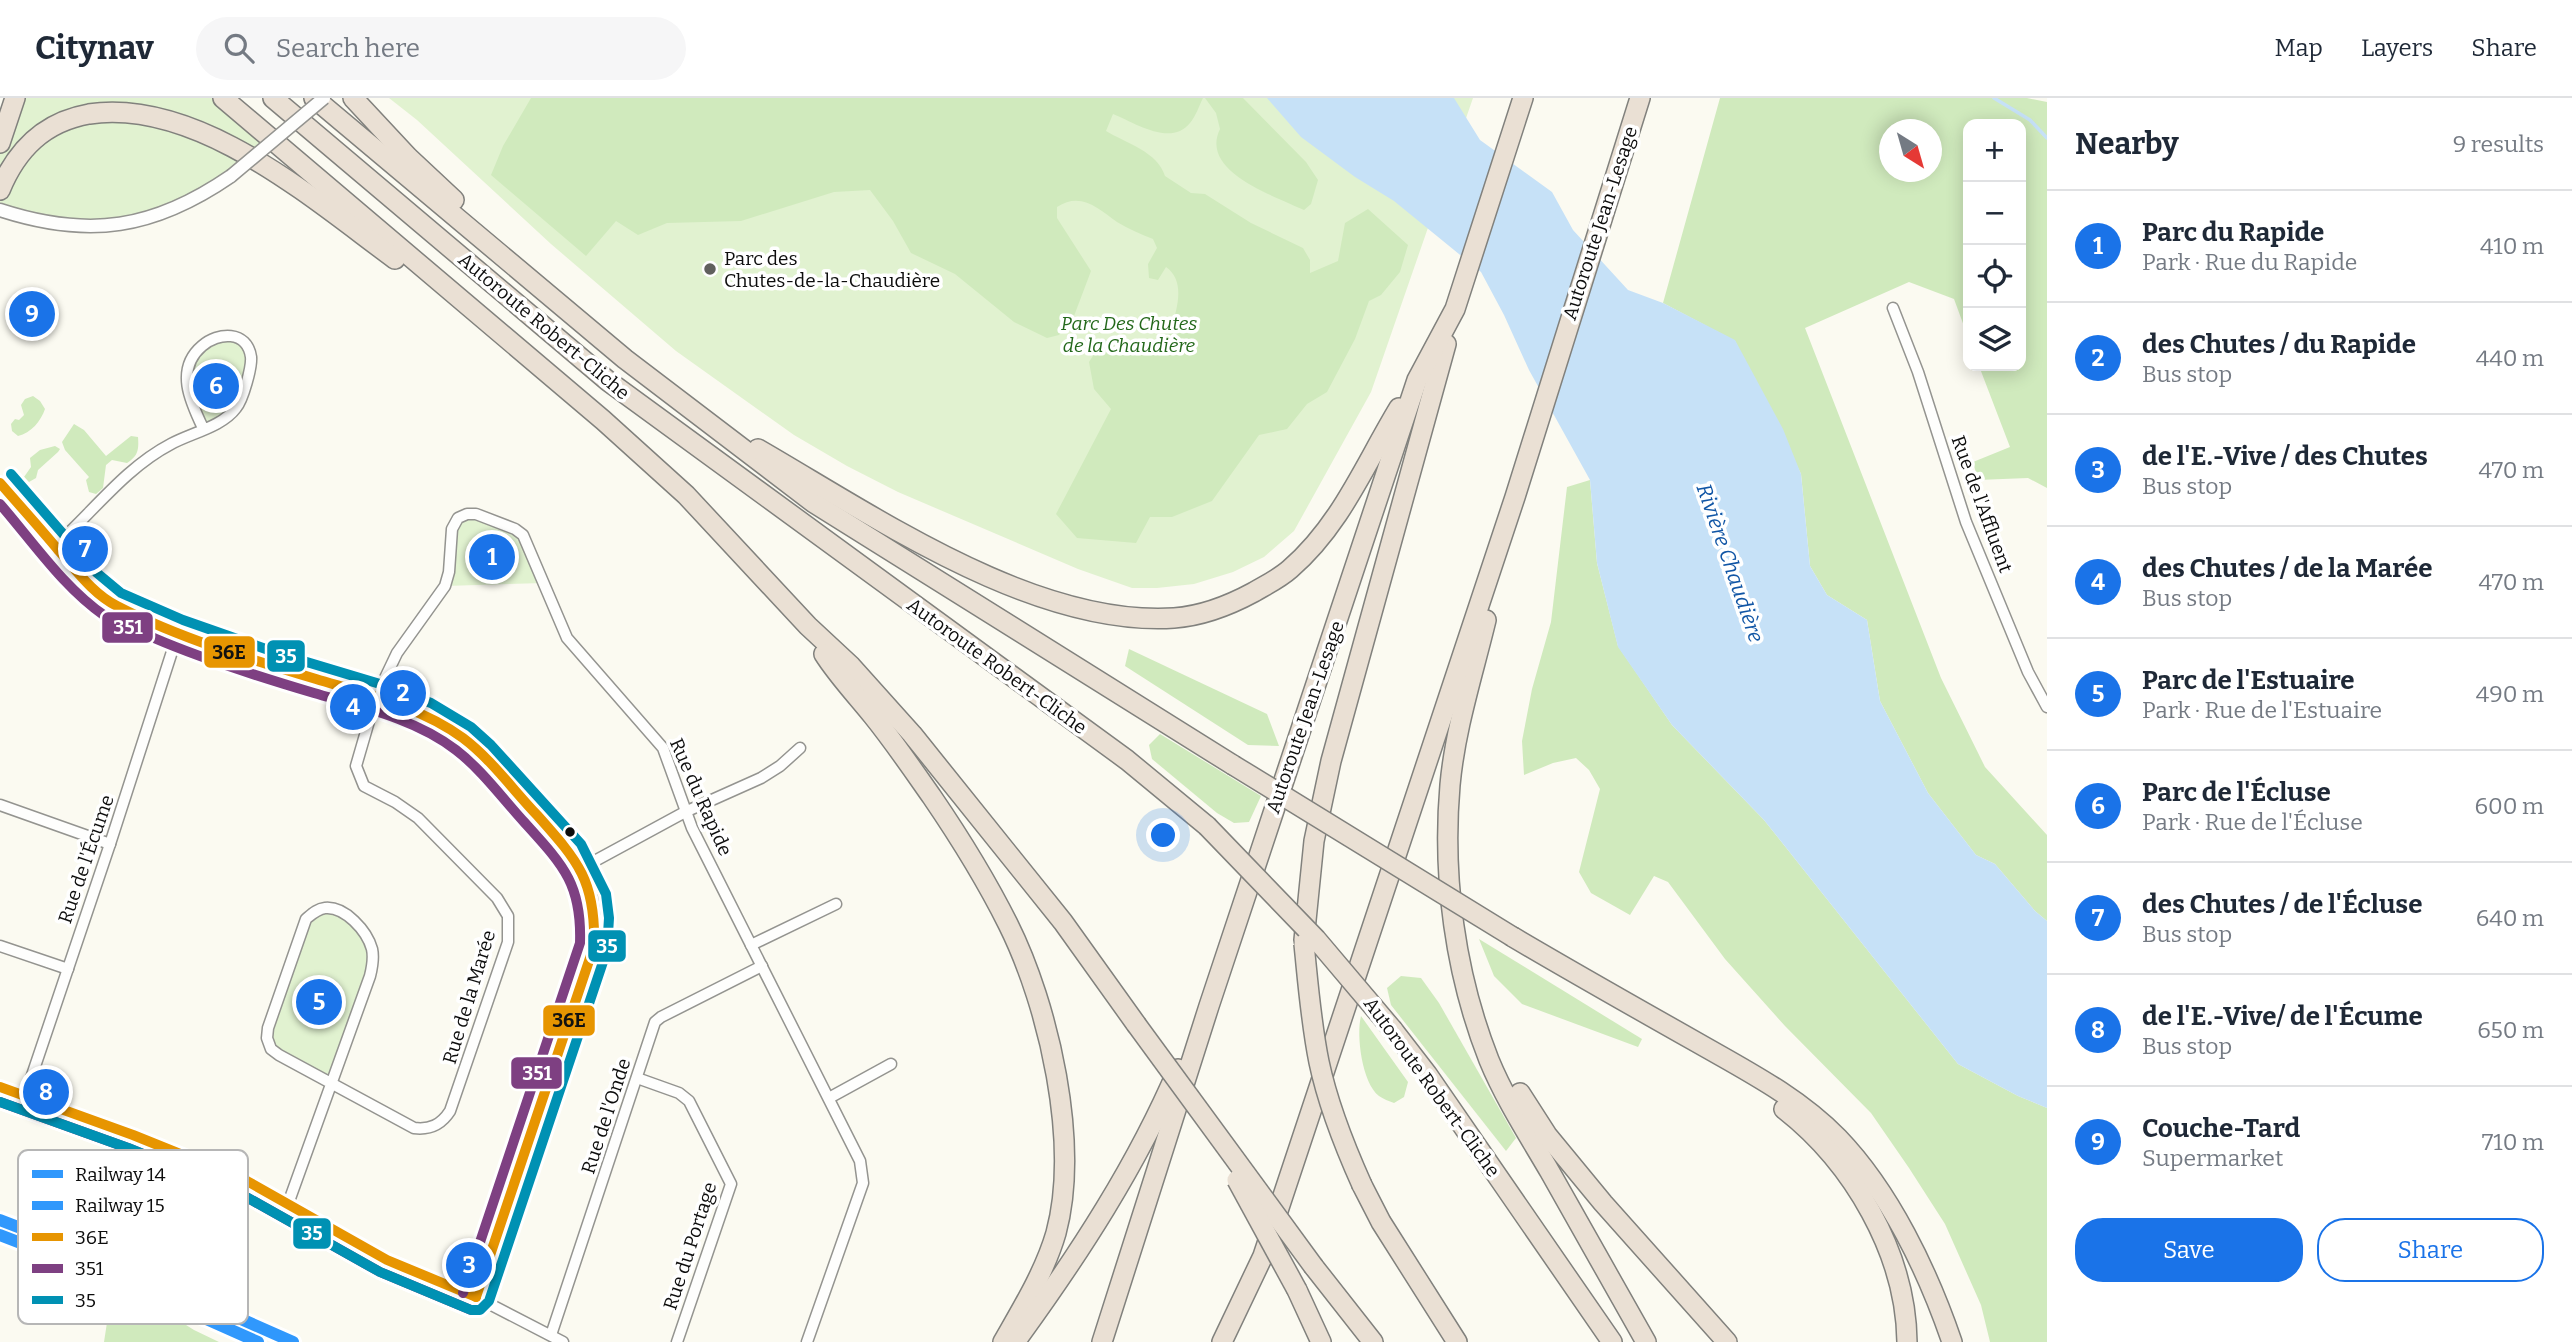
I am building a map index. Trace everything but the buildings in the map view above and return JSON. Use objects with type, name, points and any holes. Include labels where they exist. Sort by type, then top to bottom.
[{"type":"highway","points":[[0,144],[15,98]]},
{"type":"highway","name":"Autoroute Robert-Cliche","points":[[223,98],[603,420],[686,495],[808,626],[851,666],[973,807],[1063,922],[1192,1104],[1373,1342]]},
{"type":"highway","name":"Autoroute Robert-Cliche","points":[[273,98],[618,389],[1127,760],[1207,826],[1316,939],[1393,1030],[1427,1074],[1612,1342]]},
{"type":"highway","points":[[314,98],[625,359],[825,510],[1513,937],[1776,1088],[1804,1108],[1839,1139],[1872,1183],[1906,1236],[1928,1281],[1952,1342]]},
{"type":"highway","points":[[353,98],[408,157],[470,215],[497,252]]},
{"type":"highway","name":"Autoroute Jean-Lesage","points":[[1102,1342],[1209,1006],[1417,380],[1455,309],[1523,98]]},
{"type":"highway","name":"Autoroute Jean-Lesage","points":[[1222,1342],[1263,1256],[1515,498],[1640,98]]},
{"type":"highway","points":[[0,190],[24,148],[36,135],[55,124],[98,113],[149,114],[202,131],[281,176],[415,274],[491,325]]},
{"type":"highway","points":[[1455,309],[1331,761],[1314,841],[1304,944],[1310,1010],[1319,1063],[1332,1112],[1362,1185],[1381,1222],[1457,1342]]},
{"type":"highway","points":[[706,419],[895,531],[1001,581],[1059,603],[1100,613],[1176,618],[1236,602],[1288,571],[1315,545],[1344,506],[1417,380]]},
{"type":"highway","points":[[1515,498],[1460,729],[1451,782],[1447,831],[1449,874],[1463,969],[1474,1017],[1490,1062],[1517,1115],[1647,1342]]},
{"type":"highway","points":[[808,626],[828,660],[891,739],[975,864],[1009,926],[1040,1009],[1063,1110],[1065,1164],[1061,1206],[1056,1232],[1041,1273],[1003,1342]]},
{"type":"highway","points":[[1553,961],[1774,1101],[1817,1138],[1861,1195],[1879,1229],[1903,1301],[1907,1342]]},
{"type":"highway","points":[[1463,969],[1483,1022],[1504,1066],[1547,1135],[1603,1203],[1727,1342]]},
{"type":"highway","points":[[1015,1342],[1068,1269],[1114,1193],[1161,1107],[1209,1006]]},
{"type":"highway","points":[[1192,1104],[1297,1290],[1321,1342]]},
{"type":"highway","points":[[1234,1342],[1263,1256]]},
{"type":"street","points":[[0,210],[57,225],[113,225],[151,218],[180,206],[231,176],[324,98]]},
{"type":"street","name":"Rue de l'Affluent","points":[[1893,308],[1918,372],[1966,522],[2028,672],[2047,707]]},
{"type":"street","points":[[55,546],[152,454],[223,420],[237,408],[251,360],[249,348],[240,338],[229,334],[208,340],[188,363],[186,380],[190,400],[203,428]]},
{"type":"street","points":[[0,483],[87,583],[114,605],[178,633],[276,667],[376,697],[426,716],[463,738],[557,837],[580,869],[592,897],[595,919],[594,946],[476,1297]]},
{"type":"street","name":"Rue du Rapide","points":[[376,697],[397,653],[445,586],[449,572],[452,529],[458,518],[467,514],[515,529],[523,536],[561,628],[572,644],[658,740],[668,758],[685,812],[860,1161],[863,1182],[807,1342]]},
{"type":"street","name":"Rue de l'Écume","points":[[25,1096],[178,633]]},
{"type":"street","name":"Rue de la Marée","points":[[331,1082],[414,1128],[425,1129],[444,1120],[450,1111],[508,943],[508,916],[496,898],[418,818],[396,802],[364,786],[359,777],[356,766],[376,697]]},
{"type":"street","points":[[580,869],[685,812],[761,778],[800,748]]},
{"type":"street","points":[[0,805],[110,844]]},
{"type":"street","points":[[751,945],[836,904]]},
{"type":"street","points":[[288,1204],[370,976],[373,961],[372,948],[356,923],[339,910],[325,908],[315,911],[306,919],[268,1028],[267,1038],[271,1049],[279,1055],[331,1082]]},
{"type":"street","points":[[0,946],[68,969]]},
{"type":"street","name":"Rue de l'Onde","points":[[551,1335],[655,1022],[762,966]]},
{"type":"street","points":[[830,1098],[891,1064]]},
{"type":"street","name":"Rue du Portage","points":[[637,1078],[679,1093],[689,1101],[731,1184],[677,1342]]},
{"type":"street","points":[[0,1087],[170,1150]]},
{"type":"street","points":[[248,1182],[387,1261],[476,1297],[563,1342]]},
{"type":"green space","points":[[15,98],[223,98],[274,140],[180,206],[87,227],[0,209],[0,138]]},
{"type":"green space","name":"Parc Des Chutes de la Chaudière","points":[[389,98],[1473,98],[1371,392],[1294,531],[1264,557],[1233,572],[1194,584],[1132,588],[1078,569],[898,492],[794,435],[676,351],[551,244],[417,120]]},
{"type":"green space","points":[[531,98],[1203,98],[1196,114],[1182,130],[1173,133],[1153,131],[1113,114],[1106,131],[1149,154],[1165,176],[1191,193],[1205,194],[1251,223],[1303,248],[1310,260],[1310,273],[1338,261],[1345,223],[1368,209],[1408,245],[1400,272],[1381,295],[1369,301],[1355,339],[1327,392],[1307,404],[1287,429],[1259,435],[1212,501],[1172,517],[1150,517],[1136,543],[1077,538],[1056,514],[1111,409],[1094,389],[1089,362],[1104,339],[1137,353],[1150,348],[1157,337],[1171,329],[1176,313],[1178,287],[1172,273],[1166,267],[1158,280],[1149,278],[1148,264],[1157,248],[1153,239],[1121,225],[1096,207],[1082,201],[1057,207],[1057,218],[1091,271],[1074,316],[1059,335],[1047,338],[1014,322],[955,274],[911,253],[893,221],[870,190],[834,192],[741,221],[667,223],[638,235],[616,221],[586,256],[491,175],[503,146]]},
{"type":"green space","points":[[1205,98],[1243,98],[1306,162],[1318,180],[1311,204],[1304,210],[1259,190],[1230,170],[1220,158],[1216,144],[1220,129],[1216,113]]},
{"type":"green space","points":[[1720,98],[2027,98],[2047,102],[2047,488],[2028,478],[1978,480],[1973,462],[2010,447],[1981,371],[2026,371],[2026,119],[1963,119],[1963,323],[1954,299],[1909,282],[1805,328],[1941,678],[1985,767],[2047,835],[2047,921],[2035,911],[1995,864],[1976,855],[1928,793],[1880,701],[1867,620],[1827,595],[1810,566],[1801,474],[1735,341],[1663,303]]},
{"type":"green space","points":[[221,335],[249,348],[237,408],[203,428],[186,380],[195,352]]},
{"type":"green space","points":[[33,396],[45,409],[35,426],[18,436],[12,431],[11,424],[24,415],[21,405],[25,399]]},
{"type":"green space","points":[[74,424],[84,430],[106,456],[131,436],[138,437],[134,458],[127,463],[112,460],[106,465],[103,488],[96,494],[89,492],[86,480],[89,477],[65,450],[62,442]]},
{"type":"green space","points":[[55,446],[60,449],[58,452],[38,470],[36,478],[29,482],[24,477],[31,467],[30,458],[40,450]]},
{"type":"green space","points":[[1590,480],[1597,563],[1618,646],[1672,725],[1764,820],[1958,1064],[2047,1108],[2047,1342],[1990,1342],[1981,1305],[1945,1224],[1871,1113],[1785,1026],[1725,959],[1668,882],[1654,876],[1630,915],[1591,893],[1579,872],[1600,789],[1589,770],[1576,758],[1553,763],[1524,775],[1522,741],[1532,689],[1551,622],[1567,487]]},
{"type":"green space","points":[[467,514],[515,529],[544,583],[445,586],[452,529]]},
{"type":"green space","points":[[1129,649],[1267,714],[1279,746],[1248,745],[1125,666]]},
{"type":"green space","points":[[1160,734],[1261,796],[1249,822],[1234,823],[1217,813],[1152,759],[1149,745]]},
{"type":"green space","points":[[325,908],[356,923],[373,961],[331,1082],[279,1055],[268,1028],[306,919]]},
{"type":"green space","points":[[1479,939],[1642,1039],[1638,1047],[1522,1004],[1494,976]]},
{"type":"green space","points":[[1401,976],[1421,978],[1439,1003],[1516,1138],[1506,1151],[1391,1005],[1387,988]]},
{"type":"green space","points":[[1361,1016],[1408,1082],[1404,1097],[1394,1103],[1379,1096],[1368,1081],[1360,1046]]},
{"type":"green space","points":[[107,1324],[184,1324],[219,1342],[104,1342]]},
{"type":"water","name":"Rivière Chaudière","points":[[1267,98],[1454,98],[1480,140],[1552,192],[1573,230],[1628,290],[1663,303],[1735,340],[1783,429],[1801,474],[1810,566],[1827,595],[1867,620],[1880,701],[1928,793],[1976,855],[1995,864],[2035,911],[2047,921],[2047,1108],[1958,1064],[1764,820],[1672,725],[1618,647],[1597,563],[1590,480],[1529,370],[1481,272],[1394,201],[1355,177],[1301,137]]},
{"type":"waterway","points":[[1994,98],[2030,120],[2047,138]]},
{"type":"rail line","name":"14","points":[[0,1220],[18,1227]]},
{"type":"rail line","name":"15","points":[[0,1235],[18,1242]]},
{"type":"rail line","name":"14","points":[[248,1322],[293,1342]]},
{"type":"rail line","name":"15","points":[[218,1324],[258,1342]]},
{"type":"transit line","name":"35","points":[[11,474],[97,573],[121,593],[183,620],[431,703],[471,727],[491,745],[581,844],[606,894],[609,918],[607,950],[489,1301],[480,1310],[471,1310],[380,1272],[248,1198]]},
{"type":"transit line","name":"36E","points":[[0,483],[85,581],[117,606],[190,638],[265,664],[392,702],[447,727],[473,746],[492,765],[551,831],[582,873],[592,905],[594,946],[476,1297]]},
{"type":"transit line","name":"351","points":[[0,504],[62,578],[90,605],[110,619],[213,661],[388,715],[440,739],[466,758],[483,776],[550,851],[568,877],[578,905],[580,943],[463,1293]]},
{"type":"transit line","name":"36E","points":[[0,1087],[170,1150]]},
{"type":"transit line","name":"351","points":[[0,1102],[133,1150]]},
{"type":"transit line","name":"35","points":[[0,1102],[133,1150]]},
{"type":"transit line","name":"36E","points":[[248,1182],[387,1260],[476,1297]]},
{"type":"transit line","name":"351","points":[[248,1198],[380,1272],[471,1310]]},
{"type":"place","name":"Parc des Chutes-de-la-Chaudière","points":[[710,269]]},
{"type":"place","name":"Couche-Tard","points":[[32,314]]},
{"type":"place","name":"Parc de l'Écluse","points":[[216,386]]},
{"type":"place","name":"des Chutes / de l'Écluse","points":[[85,549]]},
{"type":"place","name":"Parc du Rapide","points":[[492,557]]},
{"type":"place","name":"des Chutes / du Rapide","points":[[403,693]]},
{"type":"place","name":"des Chutes / de la Marée","points":[[353,707]]},
{"type":"place","name":"Parc de l'Estuaire","points":[[319,1002]]},
{"type":"place","name":"de l'E.-Vive/ de l'Écume","points":[[46,1092]]},
{"type":"place","name":"de l'E.-Vive / des Chutes","points":[[469,1265]]}]
